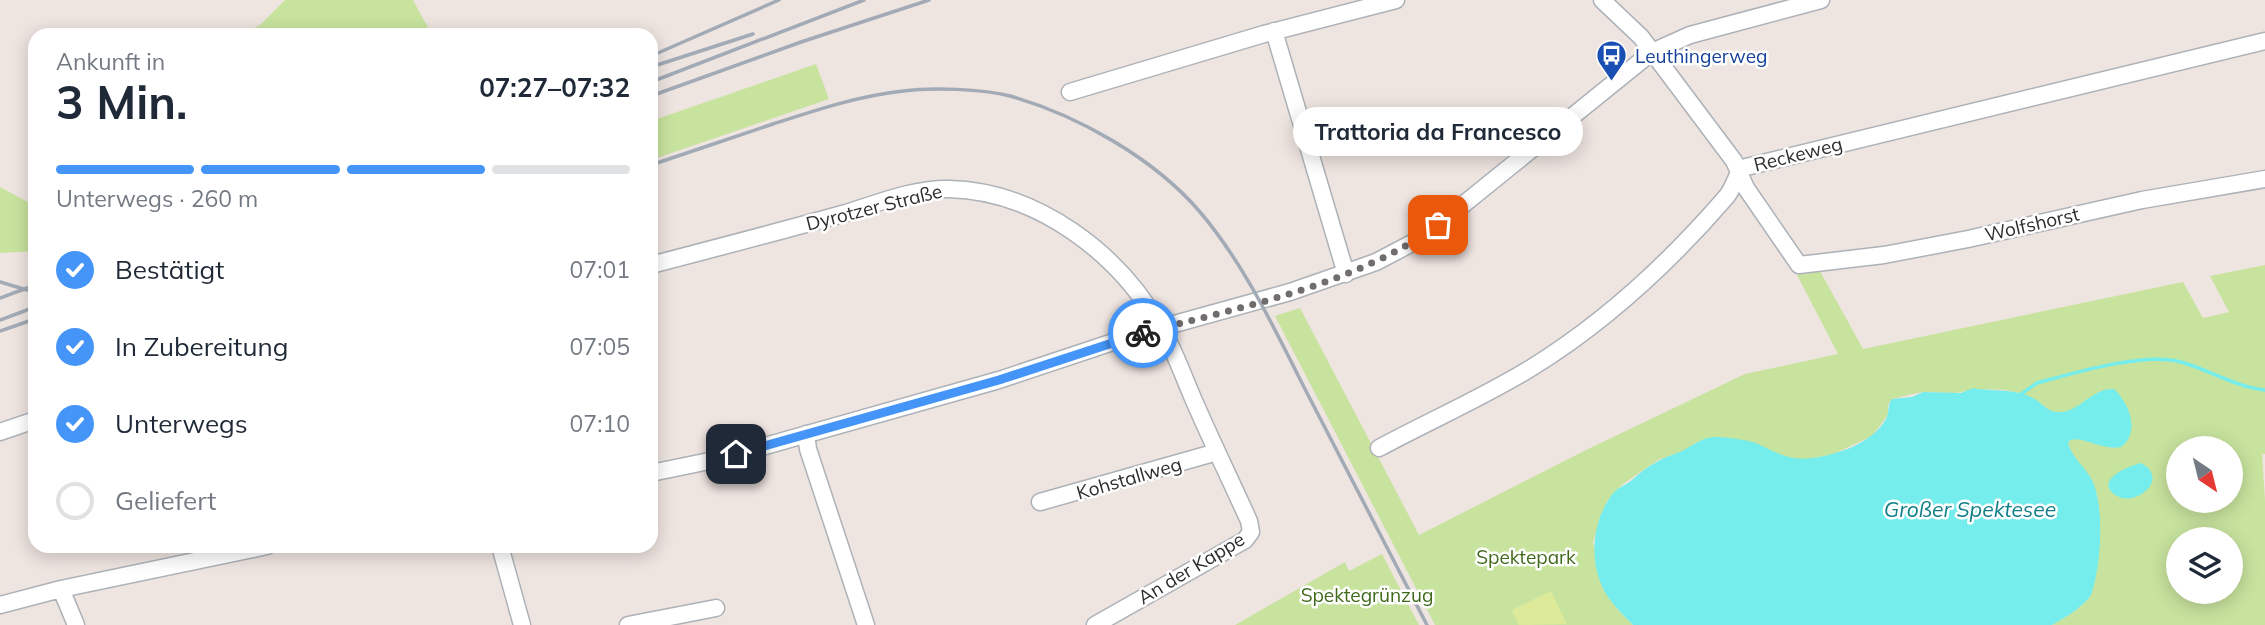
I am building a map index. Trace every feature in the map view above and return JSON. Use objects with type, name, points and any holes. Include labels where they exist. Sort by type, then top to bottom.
[{"type":"street","points":[[1070,92],[1275,31],[1396,0]]},
{"type":"street","points":[[1602,0],[1641,37],[1740,171]]},
{"type":"street","points":[[658,472],[719,459],[999,380],[1162,328],[1346,274],[1397,252],[1438,225],[1652,52],[1690,35],[1821,0]]},
{"type":"street","points":[[1275,31],[1346,274]]},
{"type":"street","name":"Reckeweg","points":[[1379,448],[1532,368],[1596,323],[1696,229],[1730,193],[1740,171],[1747,166],[2265,41]]},
{"type":"street","name":"Wolfshorst","points":[[1740,171],[1746,188],[1799,265],[1956,242],[2142,200],[2265,179]]},
{"type":"street","name":"Dyrotzer Straße","points":[[658,263],[921,192],[946,188],[974,190],[1030,206],[1058,222],[1124,275],[1162,328],[1250,521],[1251,532]]},
{"type":"street","points":[[0,432],[28,422]]},
{"type":"street","points":[[806,434],[808,449],[866,625]]},
{"type":"street","name":"Kohstallweg","points":[[1040,502],[1217,452]]},
{"type":"street","name":"An der Kappe","points":[[1095,625],[1245,540],[1251,532]]},
{"type":"street","points":[[0,605],[206,553]]},
{"type":"street","points":[[502,553],[523,625]]},
{"type":"street","points":[[61,589],[76,625]]},
{"type":"street","points":[[628,625],[716,608]]},
{"type":"green space","points":[[285,0],[413,0],[428,28],[254,28]]},
{"type":"green space","points":[[816,64],[829,99],[658,158],[658,119]]},
{"type":"green space","points":[[0,187],[28,202],[28,251],[0,253]]},
{"type":"green space","name":"Spektepark","points":[[2265,265],[2265,454],[2262,454],[2265,500],[2265,625],[2052,625],[2088,599],[2095,577],[2099,525],[2097,495],[2068,443],[2075,438],[2114,448],[2100,391],[2074,409],[2057,413],[2021,394],[1988,389],[1952,393],[1924,392],[1892,399],[1888,405],[1888,415],[1872,436],[1834,454],[1795,459],[1780,456],[1757,444],[1724,438],[1695,443],[1688,449],[1658,460],[1623,484],[1607,501],[1593,542],[1603,589],[1633,625],[1435,625],[1275,316],[1300,308],[1419,535],[1586,450],[1745,374],[1838,354],[1796,273],[1820,271],[1863,349],[2183,282],[2203,318],[2229,312],[2210,276]]},
{"type":"green space","name":"Spektegrünzug","points":[[1382,554],[1419,625],[1235,625],[1345,562],[1349,571]]},
{"type":"green space","points":[[1551,591],[1567,624],[1519,625],[1512,610]]},
{"type":"water","name":"Großer Spektesee","points":[[1973,388],[2018,393],[2033,398],[2052,411],[2060,412],[2074,408],[2107,389],[2114,389],[2131,418],[2130,434],[2121,447],[2107,447],[2075,439],[2068,443],[2092,480],[2096,492],[2100,521],[2099,553],[2091,595],[2078,608],[2052,625],[1633,625],[1608,597],[1597,573],[1595,559],[1594,546],[1599,519],[1613,493],[1653,464],[1710,437],[1754,443],[1796,458],[1824,456],[1851,448],[1867,439],[1886,419],[1892,399],[1912,397],[1923,392],[1961,393]]},
{"type":"water","points":[[2141,463],[2149,469],[2152,476],[2147,490],[2133,498],[2124,498],[2110,490],[2108,485],[2115,475]]},
{"type":"waterway","points":[[2021,394],[2037,383],[2088,370],[2126,362],[2162,359],[2188,364],[2242,385],[2265,390]]},
{"type":"railway","points":[[658,53],[779,0]]},
{"type":"railway","points":[[658,79],[864,0]]},
{"type":"railway","points":[[658,93],[929,0]]},
{"type":"railway","points":[[658,65],[753,34]]},
{"type":"railway","points":[[658,163],[837,104],[886,93],[915,90],[972,90],[1010,96],[1036,104],[1113,141],[1181,192],[1200,212],[1231,254],[1271,322],[1427,625]]},
{"type":"railway","points":[[0,282],[27,290]]},
{"type":"railway","points":[[0,298],[28,288]]},
{"type":"railway","points":[[0,320],[28,310]]},
{"type":"railway","points":[[0,331],[28,321]]},
{"type":"way so far","points":[[1143,333],[1346,274],[1397,252],[1438,225]]},
{"type":"place","name":"Leuthingerweg","points":[[1612,83]]},
{"type":"place","name":"Trattoria da Francesco","points":[[1438,225]]},
{"type":"route","points":[[736,454],[999,380],[1143,333]]}]
